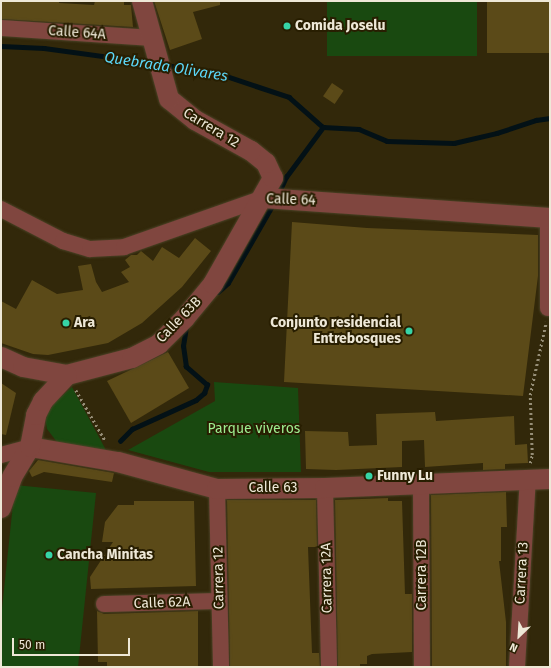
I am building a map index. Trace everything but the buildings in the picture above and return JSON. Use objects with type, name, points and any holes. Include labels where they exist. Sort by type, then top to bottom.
[{"type":"street","name":"Carrera 12","points":[[142,1],[155,46],[163,83],[169,99],[180,110],[252,151],[266,163],[273,178],[262,198]]},
{"type":"street","name":"Calle 64A","points":[[1,28],[155,46]]},
{"type":"street","name":"Calle 64","points":[[1,209],[63,240],[90,249],[124,247],[262,198],[549,218]]},
{"type":"street","name":"Calle 63B","points":[[1,357],[23,367],[67,375],[132,358],[159,344],[185,318],[213,284],[262,198]]},
{"type":"street","points":[[548,308],[549,218]]},
{"type":"street","points":[[1,508],[12,477],[30,447],[36,415],[43,401],[67,375]]},
{"type":"street","name":"Calle 63","points":[[1,454],[30,447],[118,462],[217,489],[325,488],[550,479]]},
{"type":"street","name":"Carrera 13","points":[[516,667],[528,479]]},
{"type":"street","name":"Carrera 12B","points":[[421,483],[422,667]]},
{"type":"street","name":"Carrera 12A","points":[[325,488],[329,667]]},
{"type":"street","name":"Carrera 12","points":[[217,489],[221,667]]},
{"type":"street","name":"Calle 62A","points":[[104,604],[219,601]]},
{"type":"path","points":[[528,479],[532,455],[530,395],[548,308]]},
{"type":"path","points":[[67,375],[118,462]]},
{"type":"green space","points":[[327,1],[477,1],[477,56],[327,56]]},
{"type":"green space","name":"Parque viveros","points":[[214,382],[298,388],[301,472],[209,472],[128,450],[215,401]]},
{"type":"green space","points":[[72,387],[107,452],[57,442],[47,429],[45,418],[54,403]]},
{"type":"green space","name":"Cancha Minitas","points":[[15,485],[96,493],[78,667],[1,667],[1,618]]},
{"type":"waterway","name":"Quebrada Olivares","points":[[1,46],[44,48],[154,63]]},
{"type":"waterway","name":"Quebrada Olivares","points":[[166,65],[220,74],[289,97],[323,127],[359,129],[387,141],[454,143],[497,133],[536,120],[550,118]]},
{"type":"waterway","points":[[278,194],[286,177],[323,127]]},
{"type":"waterway","points":[[218,292],[228,283],[273,204]]},
{"type":"waterway","points":[[120,441],[132,429],[196,400],[204,393],[207,385],[186,367],[183,346],[186,327]]},
{"type":"place","name":"Comida Joselu","points":[[287,26]]},
{"type":"place","name":"Ara","points":[[66,323]]},
{"type":"place","name":"Conjunto residencial Entrebosques","points":[[409,331]]},
{"type":"place","name":"Funny Lu","points":[[369,476]]},
{"type":"place","name":"Cancha Minitas","points":[[49,555]]}]
